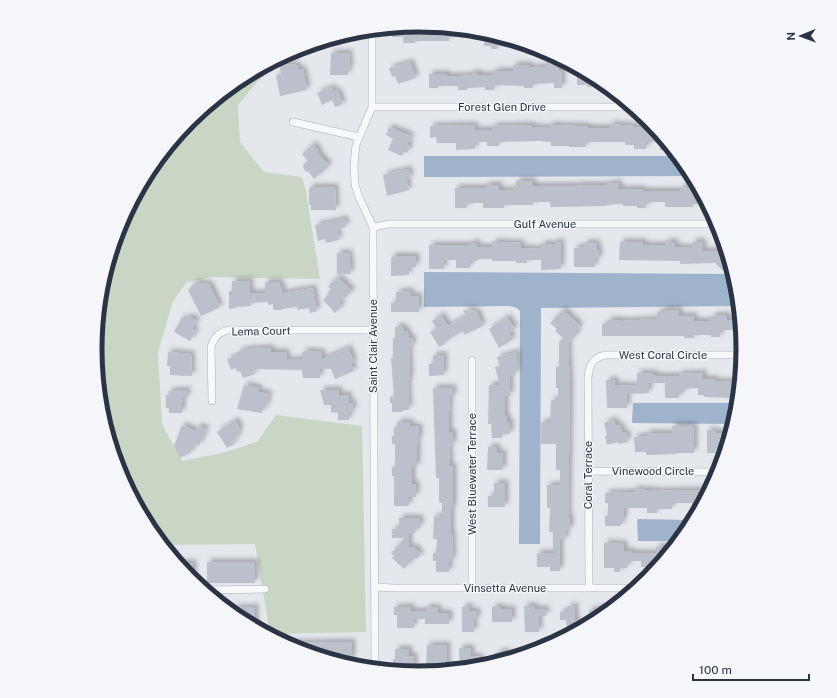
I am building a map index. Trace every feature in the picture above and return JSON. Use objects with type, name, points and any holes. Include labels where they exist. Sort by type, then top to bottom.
[{"type":"street","name":"Saint Clair Avenue","points":[[372,36],[372,107],[359,137],[354,155],[355,184],[362,204],[373,227],[375,663]]},
{"type":"street","points":[[617,103],[617,107]]},
{"type":"street","name":"Forest Glen Drive","points":[[372,107],[623,107]]},
{"type":"street","points":[[293,122],[359,137]]},
{"type":"street","name":"Gulf Avenue","points":[[373,227],[389,224],[709,224]]},
{"type":"street","name":"Lema Court","points":[[212,401],[211,347],[216,336],[221,332],[228,330],[373,330]]},
{"type":"street","name":"West Coral Circle","points":[[592,362],[598,357],[605,355],[736,355]]},
{"type":"street","name":"West Bluewater Terrace","points":[[472,360],[472,588]]},
{"type":"street","name":"Coral Terrace","points":[[589,588],[588,378],[592,362]]},
{"type":"street","name":"Vinewood Circle","points":[[589,471],[710,472]]},
{"type":"street","name":"Vinsetta Avenue","points":[[374,587],[627,588]]},
{"type":"street","points":[[213,590],[265,589]]},
{"type":"green space","points":[[273,67],[258,81],[238,105],[240,142],[264,172],[302,177],[306,192],[320,279],[212,277],[187,282],[173,301],[158,352],[162,424],[182,461],[222,453],[257,442],[276,415],[362,426],[366,632],[280,634],[269,629],[255,544],[169,545],[167,542],[155,525],[134,489],[118,451],[112,431],[104,390],[102,370],[102,328],[108,287],[118,247],[134,209],[155,173],[180,140],[209,111],[242,85]]},
{"type":"water","points":[[424,156],[670,156],[684,176],[424,177]]},
{"type":"water","points":[[424,272],[726,274],[733,306],[541,308],[540,544],[519,544],[520,311],[517,308],[510,306],[424,307]]},
{"type":"water","points":[[633,403],[731,403],[726,424],[632,423]]},
{"type":"water","points":[[637,519],[685,520],[671,541],[638,541]]},
{"type":"building","points":[[398,33],[439,33],[449,34],[449,41],[415,41],[415,43],[403,43],[403,37],[392,37],[392,34]]},
{"type":"building","points":[[484,39],[501,43],[497,43],[497,49],[491,49],[491,46],[484,46]]},
{"type":"building","points":[[331,53],[349,53],[350,69],[348,69],[348,75],[330,75]]},
{"type":"building","points":[[546,60],[559,65],[559,71],[562,71],[562,88],[554,88],[554,83],[533,84],[533,88],[524,88],[524,86],[494,85],[494,90],[485,90],[485,87],[458,90],[458,86],[438,86],[438,88],[429,88],[429,74],[463,76],[471,75],[471,73],[478,73],[478,75],[493,75],[493,71],[513,71],[513,65],[530,65],[530,68],[546,67]]},
{"type":"building","points":[[410,62],[416,78],[398,84],[395,76],[392,77],[389,68]]},
{"type":"building","points":[[279,64],[297,65],[298,70],[303,69],[307,90],[280,96],[276,75],[281,74]]},
{"type":"building","points":[[577,74],[596,87],[587,87],[587,85],[577,85]]},
{"type":"building","points":[[332,87],[333,92],[337,90],[343,104],[335,107],[332,100],[322,105],[317,93]]},
{"type":"building","points":[[610,124],[645,127],[659,142],[646,142],[646,149],[634,149],[634,145],[625,145],[625,142],[586,142],[586,147],[569,147],[551,146],[551,142],[539,141],[499,142],[499,146],[487,146],[487,142],[475,142],[475,149],[456,150],[456,143],[437,143],[436,137],[430,138],[430,126],[475,125],[475,130],[492,130],[492,126],[532,125],[532,127],[549,128],[549,125],[610,128]]},
{"type":"building","points":[[389,127],[411,136],[407,145],[410,146],[407,153],[404,152],[402,156],[388,150],[393,139],[386,135]]},
{"type":"building","points":[[313,144],[319,152],[318,153],[329,166],[314,179],[303,167],[303,165],[308,161],[302,154]]},
{"type":"building","points":[[660,144],[665,150],[660,150]]},
{"type":"building","points":[[408,169],[411,178],[406,179],[409,190],[387,196],[383,175]]},
{"type":"building","points":[[516,181],[533,181],[533,186],[607,185],[619,183],[619,189],[643,189],[643,191],[680,191],[680,188],[691,187],[692,193],[694,193],[700,204],[693,204],[693,207],[665,207],[665,202],[646,202],[646,208],[637,208],[637,206],[623,206],[623,204],[607,206],[550,207],[550,202],[533,202],[533,205],[504,205],[504,208],[483,208],[483,203],[467,203],[467,208],[455,208],[455,188],[486,188],[486,185],[499,185],[499,190],[513,190],[513,187],[516,187]]},
{"type":"building","points":[[310,187],[335,187],[336,210],[311,210],[311,205],[309,205]]},
{"type":"building","points":[[345,219],[346,227],[337,229],[339,240],[326,243],[325,239],[318,241],[315,225]]},
{"type":"building","points":[[492,242],[521,243],[521,248],[541,249],[541,244],[555,244],[555,242],[561,242],[561,269],[541,270],[541,260],[527,260],[527,263],[516,263],[516,261],[492,261],[492,259],[477,259],[477,261],[470,261],[470,268],[456,268],[456,260],[444,260],[444,269],[429,269],[429,245],[470,245],[470,243],[477,243],[477,247],[492,247]]},
{"type":"building","points":[[620,242],[643,242],[643,245],[665,245],[665,242],[675,242],[675,247],[692,248],[692,242],[703,242],[703,251],[720,251],[726,270],[722,270],[715,263],[680,264],[680,261],[619,260]]},
{"type":"building","points":[[584,243],[597,243],[599,259],[595,259],[595,267],[574,267],[574,248],[584,247]]},
{"type":"building","points":[[337,253],[349,253],[351,274],[337,274]]},
{"type":"building","points":[[393,256],[416,256],[416,267],[409,268],[409,275],[391,276],[391,258]]},
{"type":"building","points":[[338,277],[352,291],[339,303],[342,306],[335,313],[323,300],[329,294],[328,292],[331,289],[328,286]]},
{"type":"building","points":[[232,281],[250,281],[250,293],[265,293],[265,282],[280,282],[280,286],[282,286],[282,293],[313,288],[317,311],[310,313],[309,308],[297,310],[297,307],[273,310],[273,304],[268,305],[268,302],[250,303],[251,306],[229,309],[229,291],[232,291]]},
{"type":"building","points":[[195,283],[209,284],[220,307],[201,316],[188,290]]},
{"type":"building","points":[[411,291],[411,296],[419,296],[419,312],[391,312],[391,303],[396,303],[396,292]]},
{"type":"building","points":[[463,310],[476,311],[483,326],[464,335],[463,331],[444,342],[445,344],[439,347],[430,332],[436,328],[432,321],[441,315],[448,326],[466,316]]},
{"type":"building","points":[[563,310],[580,326],[577,330],[577,334],[568,343],[570,389],[568,517],[570,517],[570,530],[566,530],[565,540],[560,540],[560,571],[550,571],[550,567],[537,567],[537,553],[553,553],[553,532],[549,532],[550,508],[547,508],[547,485],[560,485],[560,470],[556,470],[556,444],[541,444],[541,422],[550,422],[551,400],[558,400],[558,388],[556,388],[556,367],[559,367],[559,342],[563,338],[555,331],[557,329],[550,323]]},
{"type":"building","points":[[663,310],[679,310],[679,316],[694,316],[694,321],[711,321],[711,316],[727,315],[727,320],[734,320],[735,330],[720,330],[720,337],[711,337],[711,335],[694,335],[694,338],[684,338],[684,336],[602,336],[602,324],[608,324],[608,320],[622,321],[656,319],[657,312],[663,312]]},
{"type":"building","points":[[188,316],[197,321],[192,329],[196,331],[190,341],[174,332],[182,317],[186,320]]},
{"type":"building","points":[[507,317],[515,329],[509,333],[513,339],[499,348],[489,329]]},
{"type":"building","points":[[395,327],[404,327],[404,331],[407,331],[409,338],[412,338],[413,347],[409,347],[409,410],[402,410],[402,412],[392,412],[392,403],[390,403],[390,397],[394,397],[391,358],[393,358],[393,338],[395,338]]},
{"type":"building","points":[[271,348],[271,352],[286,352],[287,360],[302,359],[302,352],[306,351],[322,352],[322,359],[348,348],[354,362],[351,363],[354,371],[335,379],[331,369],[320,369],[320,378],[303,378],[302,370],[253,369],[255,374],[243,378],[240,371],[237,372],[236,368],[231,370],[227,359],[238,356],[237,352],[248,349]]},
{"type":"building","points":[[168,352],[191,354],[192,376],[170,375],[170,366],[167,366]]},
{"type":"building","points":[[517,352],[516,374],[510,376],[510,396],[505,396],[505,416],[507,416],[507,422],[510,422],[510,434],[502,434],[502,438],[492,438],[491,424],[488,424],[489,385],[500,385],[495,367],[500,366],[497,357]]},
{"type":"building","points":[[433,355],[444,355],[444,375],[429,376],[429,364],[433,364]]},
{"type":"building","points":[[637,373],[652,373],[653,375],[657,376],[679,376],[679,374],[703,373],[703,379],[734,382],[731,398],[704,397],[704,395],[698,395],[698,388],[685,389],[685,392],[679,392],[679,398],[665,398],[665,383],[649,383],[649,393],[627,394],[627,408],[607,408],[606,380],[615,380],[615,385],[637,386]]},
{"type":"building","points":[[244,385],[259,388],[259,392],[269,394],[266,408],[263,407],[262,413],[237,409]]},
{"type":"building","points":[[433,388],[453,388],[453,397],[450,397],[449,432],[453,432],[453,446],[449,445],[450,466],[453,466],[453,509],[451,509],[451,533],[453,561],[449,561],[449,572],[436,572],[436,561],[433,561],[433,553],[436,553],[437,539],[433,539],[434,516],[442,517],[442,503],[439,503],[439,478],[436,478]]},
{"type":"building","points":[[187,390],[187,398],[183,398],[182,402],[182,413],[169,413],[169,408],[166,408],[166,395],[169,395],[169,391]]},
{"type":"building","points":[[320,390],[339,390],[339,395],[349,395],[349,403],[353,403],[353,412],[349,412],[349,420],[338,420],[338,413],[331,412],[331,405],[324,405]]},
{"type":"building","points":[[235,420],[240,429],[237,438],[232,441],[234,444],[227,448],[217,432]]},
{"type":"building","points":[[614,420],[616,426],[620,425],[622,433],[626,432],[628,442],[619,444],[618,442],[607,445],[605,436],[607,435],[604,423]]},
{"type":"building","points":[[397,422],[410,422],[410,426],[419,427],[417,467],[412,467],[412,484],[416,484],[416,497],[409,497],[409,506],[394,506],[394,476],[392,476],[392,467],[395,466],[395,444],[392,444],[392,436],[394,436],[394,427],[397,427]]},
{"type":"building","points":[[182,425],[196,431],[198,426],[206,429],[199,446],[194,444],[190,453],[180,458],[174,446]]},
{"type":"building","points":[[672,426],[694,426],[694,453],[646,455],[646,452],[635,452],[634,437],[647,436],[647,433],[672,433]]},
{"type":"building","points":[[707,430],[716,431],[716,433],[724,433],[720,447],[715,448],[716,453],[707,453]]},
{"type":"building","points":[[488,447],[497,447],[497,453],[503,453],[503,470],[487,470]]},
{"type":"building","points":[[494,483],[505,483],[505,507],[488,507],[488,496],[494,496]]},
{"type":"building","points":[[634,489],[657,491],[702,490],[694,506],[692,506],[692,503],[672,503],[672,509],[657,509],[657,513],[647,513],[647,508],[624,508],[624,520],[622,520],[622,524],[620,526],[605,526],[605,516],[608,516],[608,503],[605,503],[605,493],[634,492]]},
{"type":"building","points":[[399,518],[420,518],[420,528],[415,528],[415,533],[409,533],[409,547],[415,548],[420,555],[418,558],[414,558],[404,569],[392,558],[394,556],[391,553],[405,538],[392,538],[392,529],[399,529]]},
{"type":"building","points":[[604,543],[624,544],[624,551],[632,551],[632,553],[656,553],[656,547],[666,547],[649,567],[641,567],[641,561],[628,561],[627,568],[620,568],[620,572],[614,572],[614,568],[604,568]]},
{"type":"building","points":[[207,562],[255,562],[255,583],[207,583]]},
{"type":"building","points":[[185,563],[193,563],[193,572]]},
{"type":"building","points":[[469,606],[469,611],[477,611],[477,620],[474,620],[474,632],[462,632],[462,607]]},
{"type":"building","points":[[524,606],[535,606],[535,609],[546,609],[546,616],[539,616],[539,632],[525,632]]},
{"type":"building","points":[[568,606],[575,606],[575,620],[577,620],[577,624],[567,629],[566,620],[560,620],[560,612],[568,611]]},
{"type":"building","points":[[255,607],[255,621],[242,613],[236,608]]},
{"type":"building","points":[[394,607],[411,607],[411,611],[426,611],[426,607],[438,608],[438,613],[449,613],[449,624],[425,624],[425,619],[414,619],[414,628],[397,628],[397,615],[394,615]]},
{"type":"building","points":[[492,607],[512,609],[512,622],[492,622]]},
{"type":"building","points":[[600,609],[589,617],[589,610]]},
{"type":"building","points":[[352,642],[352,659],[336,655],[299,643]]},
{"type":"building","points":[[427,645],[447,645],[447,664],[426,666]]},
{"type":"building","points":[[459,648],[471,648],[471,656],[480,657],[480,660],[460,663]]},
{"type":"building","points":[[395,649],[409,649],[409,656],[414,656],[414,666],[393,665],[393,659],[395,659]]},
{"type":"building","points":[[498,652],[508,652],[508,653],[498,656]]}]
